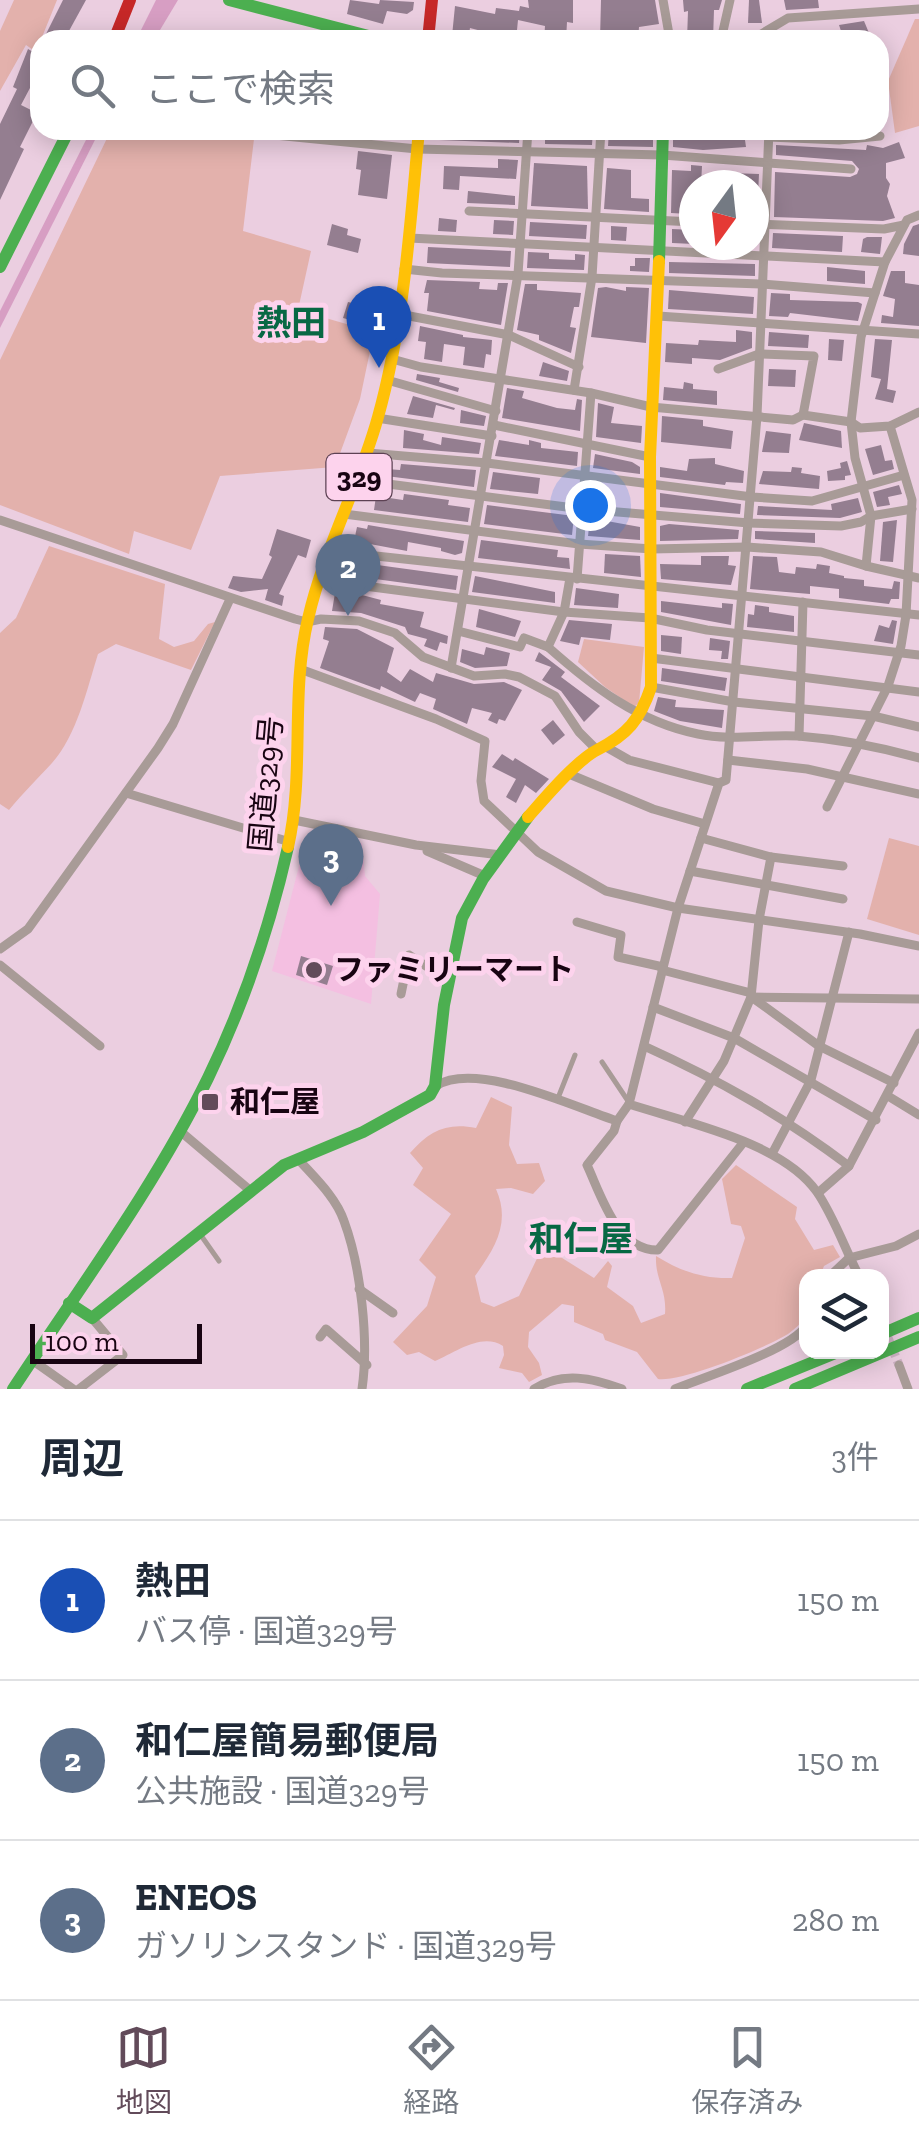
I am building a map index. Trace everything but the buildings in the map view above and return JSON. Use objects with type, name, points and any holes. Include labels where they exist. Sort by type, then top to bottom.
[{"type":"main road","points":[[118,30],[130,0]]},
{"type":"main road","points":[[229,0],[345,30]]},
{"type":"main road","points":[[429,30],[432,0]]},
{"type":"main road","points":[[0,267],[63,140]]},
{"type":"main road","name":"国道329号","points":[[13,1389],[180,1131],[245,990],[276,898],[294,820],[300,670],[307,622],[317,583],[368,453],[387,380],[409,238],[417,140]]},
{"type":"main road","points":[[69,1302],[92,1318],[284,1165],[363,1132],[430,1095],[435,1086],[462,918],[485,876],[516,830],[569,774],[642,715],[652,687],[650,457],[663,140]]},
{"type":"main road","points":[[889,1331],[919,1318]]},
{"type":"main road","points":[[794,1389],[919,1337]]},
{"type":"main road","points":[[756,1387],[822,1359]]},
{"type":"street","points":[[663,0],[668,30]]},
{"type":"street","points":[[723,30],[730,0]]},
{"type":"street","points":[[771,30],[788,18],[919,9]]},
{"type":"street","points":[[326,140],[417,149],[662,155],[851,170]]},
{"type":"street","points":[[451,668],[518,274],[527,140]]},
{"type":"street","points":[[574,390],[592,278],[601,140]]},
{"type":"street","points":[[765,170],[768,140]]},
{"type":"street","points":[[469,211],[679,221]]},
{"type":"street","points":[[866,566],[871,516],[854,458],[851,422],[861,336],[885,262],[906,220],[919,215]]},
{"type":"street","points":[[769,224],[904,226]]},
{"type":"street","points":[[409,238],[679,252]]},
{"type":"street","points":[[769,255],[885,262]]},
{"type":"street","points":[[0,520],[307,622],[359,621],[396,633],[423,657],[451,668],[483,677],[519,677],[555,696],[578,732],[603,749],[629,760],[719,783],[726,780],[752,497],[762,260]]},
{"type":"street","points":[[404,269],[875,292]]},
{"type":"street","points":[[398,314],[509,335],[580,367]]},
{"type":"street","points":[[658,316],[919,334]]},
{"type":"street","points":[[718,369],[759,354],[814,356],[803,415]]},
{"type":"street","points":[[392,358],[421,367],[592,393],[651,407],[793,420],[803,415],[851,422],[860,428],[890,426],[919,412]]},
{"type":"street","points":[[387,380],[496,410]]},
{"type":"street","points":[[548,647],[564,612],[579,544],[592,393]]},
{"type":"street","points":[[378,418],[493,431],[650,457]]},
{"type":"street","points":[[827,807],[888,686],[913,577],[912,500],[890,426]]},
{"type":"street","points":[[368,453],[487,462],[752,497],[812,500],[904,474]]},
{"type":"street","points":[[357,480],[582,509],[749,523],[841,526],[912,509]]},
{"type":"street","points":[[344,514],[579,544],[821,552],[913,577]]},
{"type":"street","points":[[330,551],[919,615]]},
{"type":"street","points":[[317,583],[564,612],[650,618],[706,630],[919,655]]},
{"type":"street","points":[[0,949],[28,929],[173,724],[230,599]]},
{"type":"street","points":[[799,736],[803,602]]},
{"type":"street","points":[[458,631],[520,648],[524,638],[548,647],[595,688],[642,715],[698,734],[799,736],[919,758]]},
{"type":"street","points":[[651,658],[919,692]]},
{"type":"street","points":[[300,670],[485,741],[480,781],[484,801],[538,852],[606,892],[678,908],[919,946]]},
{"type":"street","points":[[652,687],[734,702],[873,716],[919,727]]},
{"type":"street","points":[[728,760],[842,776],[919,794]]},
{"type":"street","points":[[569,774],[653,810],[705,824]]},
{"type":"street","points":[[719,783],[678,908],[630,1104],[587,1165],[618,1229],[652,1251],[658,1250],[744,1142]]},
{"type":"street","points":[[126,794],[290,842]]},
{"type":"street","points":[[294,820],[416,845],[501,856]]},
{"type":"street","points":[[701,838],[771,857],[844,866]]},
{"type":"street","points":[[416,845],[485,876]]},
{"type":"street","points":[[685,1122],[714,1078],[751,995],[771,857]]},
{"type":"street","points":[[690,871],[843,899]]},
{"type":"street","points":[[577,922],[621,935],[618,956],[751,995],[919,999]]},
{"type":"street","points":[[773,1152],[811,1080],[849,932]]},
{"type":"street","points":[[401,994],[408,955],[449,981]]},
{"type":"street","points":[[0,965],[100,1046]]},
{"type":"street","points":[[751,995],[819,1046],[894,1083]]},
{"type":"street","points":[[653,1007],[734,1038],[876,1120]]},
{"type":"street","points":[[818,1193],[849,1166],[919,1034]]},
{"type":"street","points":[[644,1046],[714,1078],[789,1120],[849,1166]]},
{"type":"street","points":[[435,1086],[448,1078],[487,1080],[617,1122]]},
{"type":"street","points":[[888,1096],[919,1115]]},
{"type":"street","points":[[630,1104],[773,1152],[795,1167],[818,1193],[856,1269]]},
{"type":"street","points":[[180,1131],[252,1192]]},
{"type":"street","points":[[298,1159],[344,1218],[359,1289],[366,1365],[362,1389]]},
{"type":"street","points":[[838,1269],[850,1258],[896,1246],[919,1234]]},
{"type":"street","points":[[359,1289],[393,1313]]},
{"type":"street","points":[[32,1360],[76,1389],[123,1355],[92,1318]]},
{"type":"street","points":[[320,1337],[326,1329],[366,1365]]},
{"type":"street","points":[[675,1389],[799,1336]]},
{"type":"street","points":[[899,1365],[908,1389]]},
{"type":"street","points":[[534,1389],[544,1382],[573,1377],[622,1389]]},
{"type":"lane","points":[[557,1101],[576,1055]]},
{"type":"lane","points":[[602,1062],[630,1104]]},
{"type":"lane","points":[[200,1234],[219,1262]]},
{"type":"shaded area","points":[[14,0],[57,0],[45,30],[30,30],[30,48],[26,45],[0,91],[0,31]]},
{"type":"shaded area","points":[[156,0],[178,0],[160,30],[141,30]]},
{"type":"shaded area","points":[[915,19],[919,19],[919,126],[895,133],[889,79]]},
{"type":"shaded area","points":[[86,140],[95,140],[0,328],[0,311]]},
{"type":"shaded area","points":[[106,140],[254,140],[243,231],[311,251],[298,310],[374,332],[360,399],[335,467],[220,476],[191,550],[134,531],[129,554],[0,505],[0,360]]},
{"type":"shaded area","points":[[49,546],[165,584],[159,639],[174,647],[194,641],[208,624],[215,622],[191,670],[116,644],[98,654],[80,711],[61,752],[9,810],[0,804],[0,633],[16,618]]},
{"type":"shaded area","points":[[584,639],[644,647],[639,703],[634,707],[578,662]]},
{"type":"shaded area","points":[[316,834],[362,843],[365,876],[380,894],[371,1004],[272,971],[306,839]]},
{"type":"shaded area","points":[[889,838],[919,846],[919,935],[867,919]]},
{"type":"shaded area","points":[[491,1097],[512,1107],[509,1145],[517,1164],[539,1163],[545,1181],[533,1194],[496,1189],[502,1213],[499,1235],[475,1276],[481,1302],[494,1307],[519,1296],[543,1246],[594,1278],[608,1261],[612,1266],[607,1287],[633,1306],[641,1323],[665,1314],[656,1256],[692,1273],[732,1278],[745,1238],[741,1226],[731,1224],[722,1179],[736,1165],[797,1207],[795,1219],[814,1250],[833,1245],[840,1257],[823,1269],[799,1269],[799,1325],[788,1334],[704,1370],[670,1379],[658,1379],[637,1352],[574,1322],[574,1306],[562,1304],[529,1332],[528,1347],[542,1375],[529,1382],[522,1373],[499,1368],[503,1346],[495,1342],[478,1342],[435,1361],[419,1352],[407,1355],[393,1342],[427,1306],[436,1277],[419,1260],[451,1214],[413,1185],[423,1168],[410,1153],[439,1130],[456,1126],[476,1128]]},
{"type":"tunnel","points":[[889,1340],[899,1365]]},
{"type":"traffic: fast","points":[[229,0],[345,30]]},
{"type":"traffic: fast","points":[[0,267],[64,140]]},
{"type":"traffic: fast","points":[[659,261],[663,140]]},
{"type":"traffic: fast","points":[[69,1303],[92,1318],[284,1165],[363,1132],[430,1095],[435,1086],[444,1005],[462,918],[483,879],[528,817]]},
{"type":"traffic: fast","points":[[13,1389],[140,1198],[208,1078],[255,964],[288,847]]},
{"type":"traffic: fast","points":[[889,1331],[919,1318]]},
{"type":"traffic: fast","points":[[795,1389],[919,1337]]},
{"type":"traffic: fast","points":[[747,1389],[821,1359]]},
{"type":"traffic: slow","points":[[288,847],[308,619],[370,443],[387,382],[405,275],[418,140]]},
{"type":"traffic: slow","points":[[528,817],[580,762],[631,725],[651,687],[650,457],[659,261]]},
{"type":"traffic: jam","points":[[118,30],[130,0]]},
{"type":"traffic: jam","points":[[429,30],[432,0]]},
{"type":"place","name":"熱田","points":[[379,368]]},
{"type":"place","name":"和仁屋簡易郵便局","points":[[348,616]]},
{"type":"place","name":"ENEOS","points":[[331,906]]},
{"type":"place","name":"ファミリーマート","points":[[314,970]]},
{"type":"place","name":"和仁屋","points":[[210,1102]]},
{"type":"district","name":"熱田","points":[[291,323]]},
{"type":"district","name":"和仁屋","points":[[581,1239]]}]
